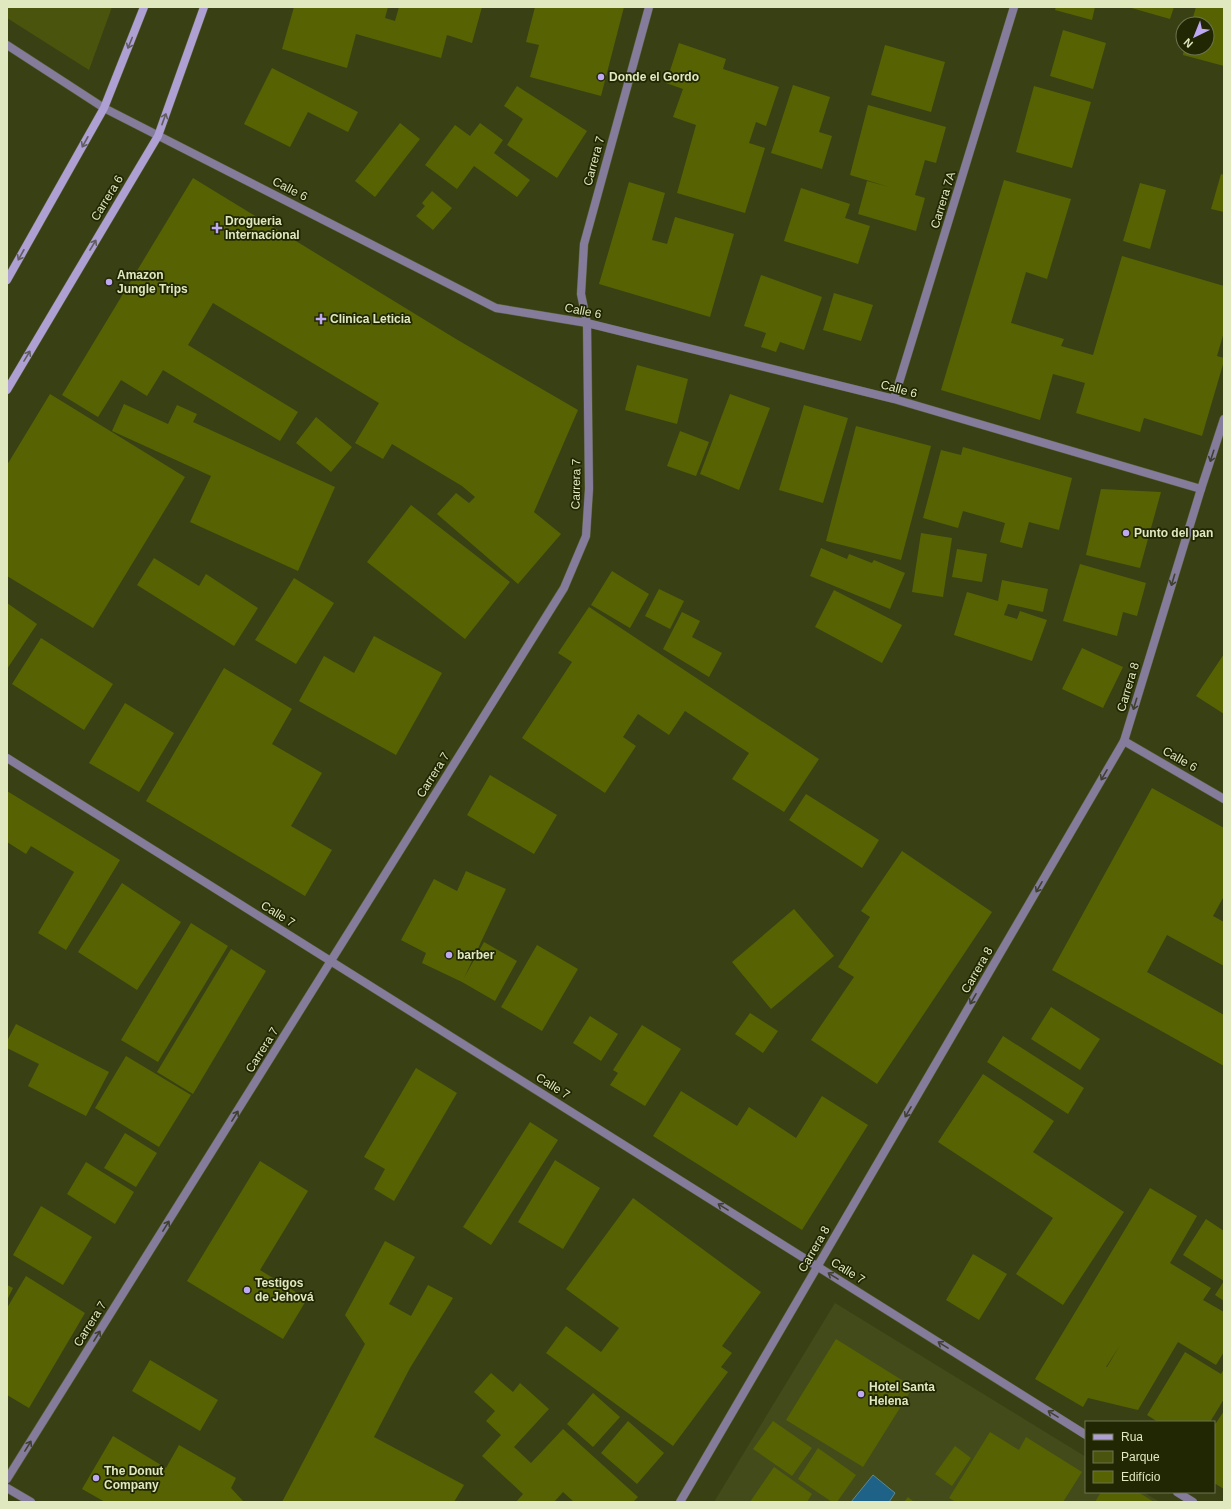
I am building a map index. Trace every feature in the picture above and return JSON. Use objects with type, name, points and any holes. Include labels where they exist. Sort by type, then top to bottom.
[{"type":"main road","points":[[7,280],[104,108],[144,7]]},
{"type":"main road","name":"Carrera 6","points":[[7,390],[158,136],[204,7]]},
{"type":"street","name":"Carrera 7","points":[[7,1479],[564,588],[586,536],[589,489],[587,323],[581,294],[584,244],[649,7]]},
{"type":"street","name":"Carrera 7A","points":[[894,399],[1014,7]]},
{"type":"street","name":"Calle 6","points":[[7,45],[104,108],[496,308],[587,323],[894,399],[1201,489]]},
{"type":"street","name":"Carrera 8","points":[[680,1502],[1124,741],[1201,489],[1224,419]]},
{"type":"street","name":"Calle 6","points":[[1124,741],[1224,799]]},
{"type":"street","name":"Calle 7","points":[[7,758],[1085,1434]]},
{"type":"street","points":[[7,1488],[31,1502]]},
{"type":"street","points":[[1179,1493],[1193,1502]]},
{"type":"shaded area","points":[[835,1303],[1085,1456],[1085,1493],[1145,1493],[1160,1502],[714,1502]]},
{"type":"green space","points":[[7,7],[112,7],[89,70],[7,18]]},
{"type":"water","points":[[873,1475],[895,1493],[889,1502],[851,1502]]},
{"type":"building","points":[[294,7],[388,7],[385,18],[395,21],[399,7],[482,7],[472,43],[447,35],[441,58],[356,34],[347,68],[282,49]]},
{"type":"building","points":[[535,7],[624,7],[601,96],[530,77],[539,45],[526,42]]},
{"type":"building","points":[[1056,7],[1095,7],[1092,20],[1055,10]]},
{"type":"building","points":[[1128,7],[1174,7],[1170,19]]},
{"type":"building","points":[[1196,7],[1224,7],[1224,66],[1187,56],[1215,56],[1215,16],[1193,16]]},
{"type":"building","points":[[1063,30],[1106,43],[1093,89],[1050,76]]},
{"type":"building","points":[[679,43],[726,59],[723,69],[779,87],[766,126],[756,122],[749,143],[765,148],[745,213],[677,193],[696,125],[673,117],[683,89],[666,83]]},
{"type":"building","points":[[885,45],[945,62],[931,112],[871,95]]},
{"type":"building","points":[[272,68],[358,112],[348,132],[308,112],[290,147],[244,124]]},
{"type":"building","points":[[793,85],[830,97],[819,132],[832,136],[822,169],[771,153]]},
{"type":"building","points":[[517,86],[587,131],[557,178],[507,145],[523,119],[504,106]]},
{"type":"building","points":[[1034,86],[1091,102],[1072,168],[1016,152]]},
{"type":"building","points":[[868,105],[946,127],[936,163],[925,160],[915,195],[925,198],[916,231],[858,214],[867,181],[889,187],[850,175]]},
{"type":"building","points":[[400,123],[420,139],[375,197],[355,181]]},
{"type":"building","points":[[480,123],[503,140],[494,153],[530,180],[517,197],[474,166],[457,189],[425,165],[455,125],[470,136]]},
{"type":"building","points":[[1221,174],[1224,175],[1224,212],[1211,209]]},
{"type":"building","points":[[193,178],[456,339],[578,410],[534,512],[561,534],[518,584],[437,514],[456,493],[469,503],[475,497],[462,486],[392,444],[383,459],[355,443],[379,403],[213,303],[188,345],[298,412],[280,441],[163,370],[147,396],[121,380],[98,417],[62,395]]},
{"type":"building","points":[[1004,180],[1071,199],[1047,279],[1026,272],[1011,323],[1064,339],[1061,346],[1093,355],[1122,256],[1224,286],[1224,332],[1217,356],[1224,358],[1224,361],[1202,436],[1144,418],[1140,432],[1076,413],[1085,383],[1053,374],[1040,420],[941,390]]},
{"type":"building","points":[[629,182],[665,193],[652,240],[667,244],[675,217],[734,234],[710,317],[599,284]]},
{"type":"building","points":[[1140,183],[1166,190],[1150,249],[1123,241]]},
{"type":"building","points":[[801,188],[850,204],[845,218],[870,226],[858,264],[784,241]]},
{"type":"building","points":[[432,191],[452,208],[433,230],[416,216],[425,206],[422,203]]},
{"type":"building","points":[[761,275],[822,297],[804,350],[780,342],[776,352],[761,347],[766,333],[744,326]]},
{"type":"building","points":[[834,293],[873,305],[861,341],[823,330]]},
{"type":"building","points":[[637,365],[688,379],[677,424],[625,410]]},
{"type":"building","points":[[50,394],[185,477],[93,628],[7,576],[7,465]]},
{"type":"building","points":[[730,394],[770,408],[739,490],[700,474]]},
{"type":"building","points":[[124,404],[168,424],[177,405],[197,414],[193,422],[335,487],[298,571],[190,522],[211,476],[112,431]]},
{"type":"building","points":[[804,405],[848,418],[823,503],[779,490]]},
{"type":"building","points":[[316,417],[352,447],[331,472],[296,443]]},
{"type":"building","points":[[856,426],[931,446],[901,560],[826,541]]},
{"type":"building","points":[[680,431],[709,442],[696,476],[667,466]]},
{"type":"building","points":[[963,447],[1072,478],[1059,530],[1029,522],[1022,548],[1000,542],[1005,523],[963,511],[958,528],[923,518],[941,450],[961,455]]},
{"type":"building","points":[[1101,489],[1161,492],[1140,568],[1086,555]]},
{"type":"building","points":[[411,505],[510,582],[465,639],[367,562]]},
{"type":"building","points":[[921,533],[952,538],[943,597],[912,592]]},
{"type":"building","points":[[821,548],[847,559],[849,554],[872,563],[874,560],[905,573],[890,609],[810,576]]},
{"type":"building","points":[[957,549],[987,554],[982,582],[952,577]]},
{"type":"building","points":[[154,558],[199,586],[206,574],[258,608],[234,646],[137,585]]},
{"type":"building","points":[[1080,564],[1146,583],[1137,616],[1123,612],[1117,636],[1063,621]]},
{"type":"building","points":[[612,571],[649,594],[630,628],[591,605]]},
{"type":"building","points":[[294,578],[334,603],[296,664],[255,640]]},
{"type":"building","points":[[1002,580],[1048,589],[1043,612],[1008,604],[1004,615],[1017,619],[1020,611],[1047,620],[1032,661],[954,635],[967,592],[998,601]]},
{"type":"building","points":[[659,589],[684,601],[670,629],[645,616]]},
{"type":"building","points":[[834,590],[902,625],[882,663],[815,627]]},
{"type":"building","points":[[7,603],[37,624],[7,669]]},
{"type":"building","points":[[589,607],[819,759],[784,812],[732,779],[749,753],[685,711],[669,735],[638,714],[623,737],[636,746],[605,793],[522,738],[572,662],[558,653]]},
{"type":"building","points":[[682,612],[700,621],[692,637],[722,653],[709,677],[663,649]]},
{"type":"building","points":[[374,636],[442,673],[396,755],[299,701],[324,656],[354,673]]},
{"type":"building","points":[[41,638],[113,684],[84,730],[12,684]]},
{"type":"building","points":[[1082,648],[1123,667],[1103,708],[1062,689]]},
{"type":"building","points":[[1224,654],[1224,714],[1196,696]]},
{"type":"building","points":[[224,668],[292,709],[272,744],[322,773],[291,826],[332,850],[305,896],[146,801]]},
{"type":"building","points":[[125,703],[174,733],[139,792],[89,763]]},
{"type":"building","points":[[490,775],[557,815],[534,854],[467,815]]},
{"type":"building","points":[[1152,788],[1224,828],[1224,896],[1213,916],[1224,922],[1224,966],[1167,935],[1147,972],[1224,1015],[1224,1066],[1052,970]]},
{"type":"building","points":[[7,791],[120,860],[66,950],[38,933],[74,872],[31,846],[26,854],[7,842]]},
{"type":"building","points":[[806,794],[879,840],[862,868],[789,820]]},
{"type":"building","points":[[902,851],[992,912],[877,1084],[811,1040],[854,977],[838,967],[870,917],[861,911]]},
{"type":"building","points":[[466,871],[506,889],[464,978],[484,942],[517,961],[495,1001],[462,982],[422,963],[426,953],[401,940],[434,879],[457,891]]},
{"type":"building","points":[[122,883],[181,922],[137,990],[78,952]]},
{"type":"building","points":[[794,909],[834,956],[771,1009],[732,962]]},
{"type":"building","points":[[191,923],[228,946],[158,1062],[121,1040]]},
{"type":"building","points":[[537,945],[578,969],[542,1031],[501,1007]]},
{"type":"building","points":[[231,949],[266,971],[193,1094],[157,1072]]},
{"type":"building","points":[[1051,1007],[1100,1039],[1080,1070],[1031,1039]]},
{"type":"building","points":[[750,1013],[778,1031],[763,1053],[735,1034]]},
{"type":"building","points":[[590,1016],[618,1034],[601,1061],[573,1043]]},
{"type":"building","points":[[16,1024],[109,1072],[86,1116],[28,1086],[39,1064],[7,1048],[7,1041]]},
{"type":"building","points":[[642,1025],[681,1049],[645,1106],[610,1085],[618,1073],[613,1070]]},
{"type":"building","points":[[1003,1036],[1084,1088],[1068,1114],[987,1062]]},
{"type":"building","points":[[126,1056],[191,1095],[159,1147],[95,1108]]},
{"type":"building","points":[[416,1068],[457,1093],[394,1201],[374,1189],[385,1169],[364,1157]]},
{"type":"building","points":[[983,1074],[1054,1121],[1033,1152],[1124,1212],[1063,1305],[1016,1274],[1053,1218],[938,1142]]},
{"type":"building","points":[[681,1091],[737,1126],[749,1107],[796,1138],[822,1096],[868,1125],[802,1230],[653,1136]]},
{"type":"building","points":[[530,1122],[558,1140],[491,1245],[463,1227]]},
{"type":"building","points":[[125,1133],[157,1153],[136,1187],[104,1168]]},
{"type":"building","points":[[555,1160],[600,1188],[563,1249],[518,1222]]},
{"type":"building","points":[[260,1161],[308,1191],[260,1270],[307,1299],[283,1339],[187,1281]]},
{"type":"building","points":[[86,1162],[134,1192],[115,1224],[67,1194]]},
{"type":"building","points":[[1150,1188],[1197,1216],[1170,1263],[1211,1288],[1203,1300],[1224,1312],[1224,1352],[1216,1365],[1178,1342],[1138,1410],[1088,1398],[1083,1407],[1035,1379]],"holes":[[[1120,1345],[1107,1367],[1106,1367]]]},
{"type":"building","points":[[633,1198],[761,1292],[722,1346],[732,1353],[721,1367],[728,1372],[673,1446],[546,1353],[566,1326],[601,1352],[619,1328],[566,1289]]},
{"type":"building","points":[[41,1206],[92,1237],[63,1285],[13,1255]]},
{"type":"building","points":[[1206,1219],[1224,1231],[1224,1281],[1183,1255]]},
{"type":"building","points":[[385,1241],[415,1257],[389,1304],[411,1316],[428,1285],[453,1298],[410,1368],[374,1437],[464,1485],[454,1502],[282,1502],[365,1344],[345,1315]]},
{"type":"building","points":[[973,1254],[1007,1274],[979,1320],[946,1300]]},
{"type":"building","points":[[26,1276],[85,1313],[29,1408],[7,1395],[7,1308]]},
{"type":"building","points":[[1224,1281],[1224,1301],[1215,1295]]},
{"type":"building","points":[[7,1285],[13,1288],[7,1300]]},
{"type":"building","points":[[836,1339],[913,1387],[863,1467],[786,1420]]},
{"type":"building","points":[[1185,1352],[1221,1374],[1224,1369],[1224,1399],[1211,1421],[1156,1421],[1147,1415]]},
{"type":"building","points":[[150,1360],[218,1400],[200,1431],[132,1391]]},
{"type":"building","points":[[491,1373],[513,1392],[520,1383],[549,1409],[514,1447],[531,1463],[563,1429],[638,1497],[633,1502],[574,1502],[563,1492],[554,1502],[516,1502],[523,1494],[482,1456],[501,1435],[486,1421],[495,1411],[474,1392]]},
{"type":"building","points":[[593,1393],[620,1417],[593,1447],[567,1424]]},
{"type":"building","points":[[1224,1411],[1224,1489],[1215,1484],[1215,1424]]},
{"type":"building","points":[[628,1421],[664,1453],[637,1484],[601,1453]]},
{"type":"building","points":[[773,1421],[812,1448],[792,1476],[753,1449]]},
{"type":"building","points":[[990,1432],[1019,1450],[1026,1437],[1082,1472],[1063,1502],[956,1502],[949,1498]]},
{"type":"building","points":[[113,1436],[166,1468],[179,1445],[236,1478],[231,1488],[244,1502],[105,1502],[82,1489]]},
{"type":"building","points":[[955,1446],[971,1458],[952,1486],[935,1474]]},
{"type":"building","points":[[818,1448],[856,1475],[837,1502],[832,1502],[798,1479]]},
{"type":"building","points":[[774,1467],[812,1494],[807,1502],[750,1502]]},
{"type":"building","points":[[1100,1493],[1140,1493],[1154,1502],[1095,1502]]},
{"type":"building","points":[[908,1497],[914,1502],[904,1502]]},
{"type":"place","name":"Donde el Gordo","points":[[601,77]]},
{"type":"place","name":"Drogueria Internacional","points":[[217,228]]},
{"type":"place","name":"Amazon Jungle Trips","points":[[109,282]]},
{"type":"place","name":"Clinica Leticia","points":[[321,319]]},
{"type":"place","name":"Punto del pan","points":[[1126,533]]},
{"type":"place","name":"barber","points":[[449,955]]},
{"type":"place","name":"Testigos de Jehová","points":[[247,1290]]},
{"type":"place","name":"Hotel Santa Helena","points":[[861,1394]]},
{"type":"place","name":"The Donut Company","points":[[96,1478]]}]
